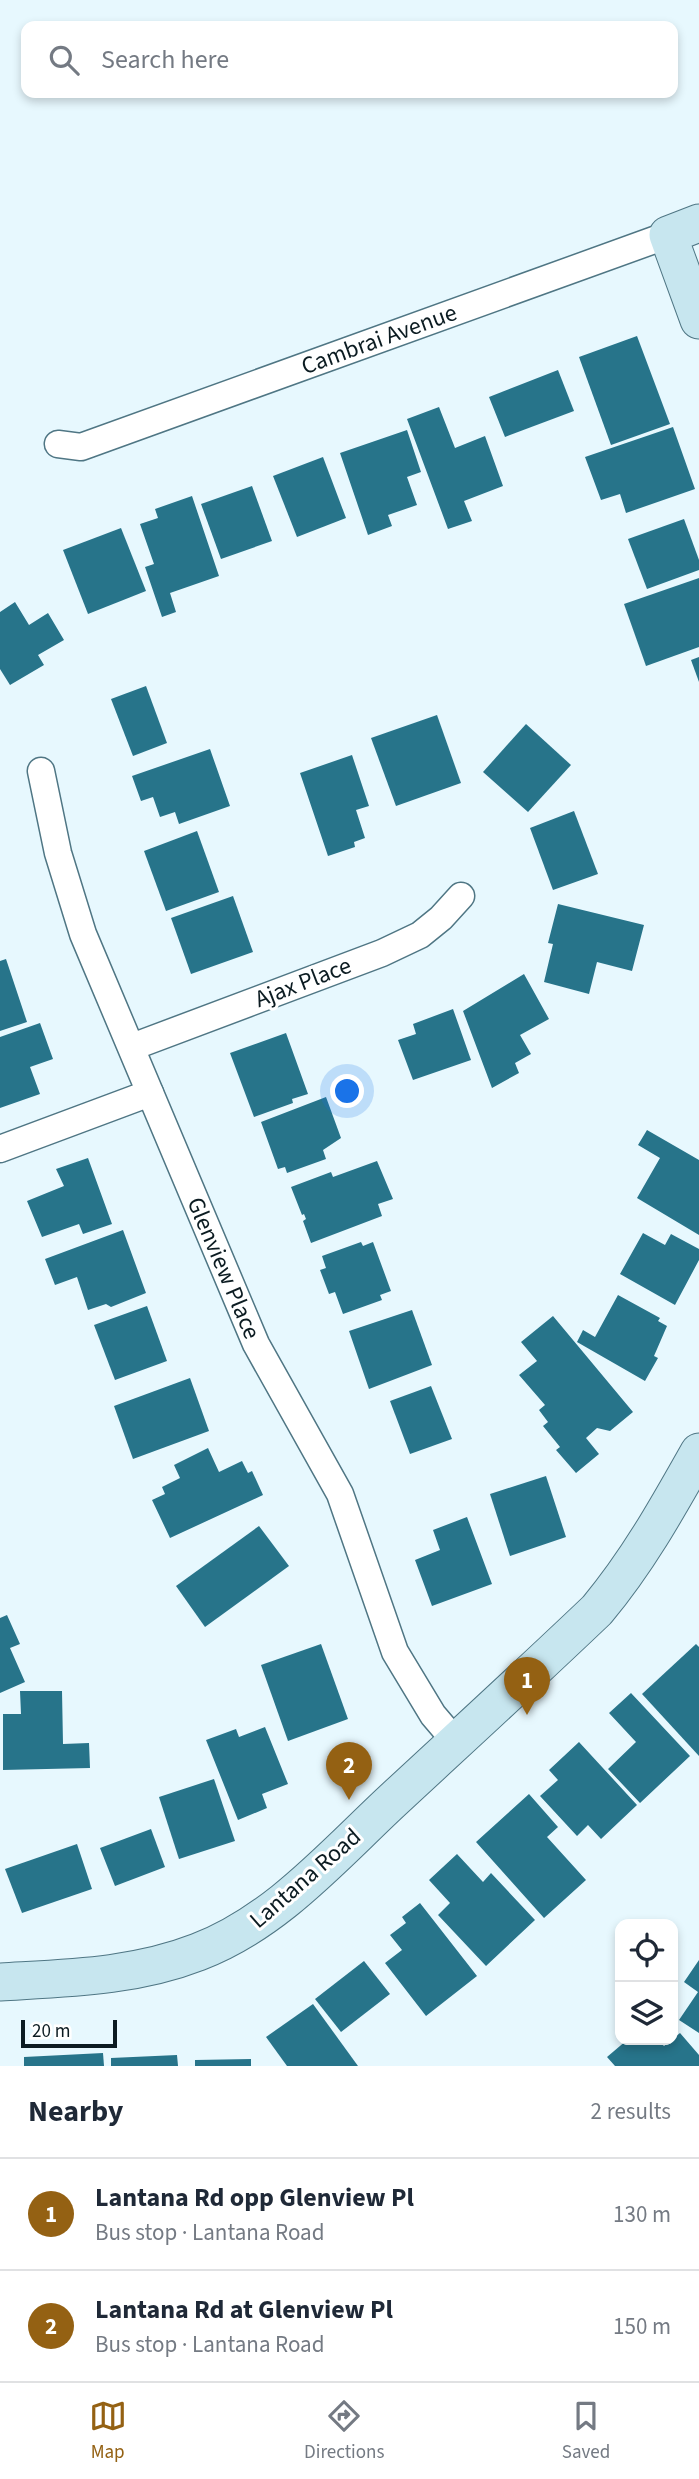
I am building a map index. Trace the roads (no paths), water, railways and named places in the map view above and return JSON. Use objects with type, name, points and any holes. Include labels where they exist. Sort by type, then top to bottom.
[{"type":"street","points":[[683,229],[699,320]]},
{"type":"street","name":"Cambrai Avenue","points":[[58,444],[81,447],[683,229]]},
{"type":"street","name":"Glenview Place","points":[[41,771],[58,853],[83,934],[256,1344],[340,1494],[395,1652],[433,1715],[456,1742]]},
{"type":"street","name":"Ajax Place","points":[[132,1047],[395,947],[420,935],[441,918],[461,896]]},
{"type":"street","points":[[0,1149],[150,1093]]},
{"type":"street","name":"Lantana Road","points":[[0,1982],[104,1975],[148,1969],[197,1953],[257,1923],[292,1894],[597,1610],[625,1576],[651,1537],[699,1452]]},
{"type":"place","name":"Lantana Rd opp Glenview Pl","points":[[527,1715]]},
{"type":"place","name":"Lantana Rd at Glenview Pl","points":[[349,1800]]}]
